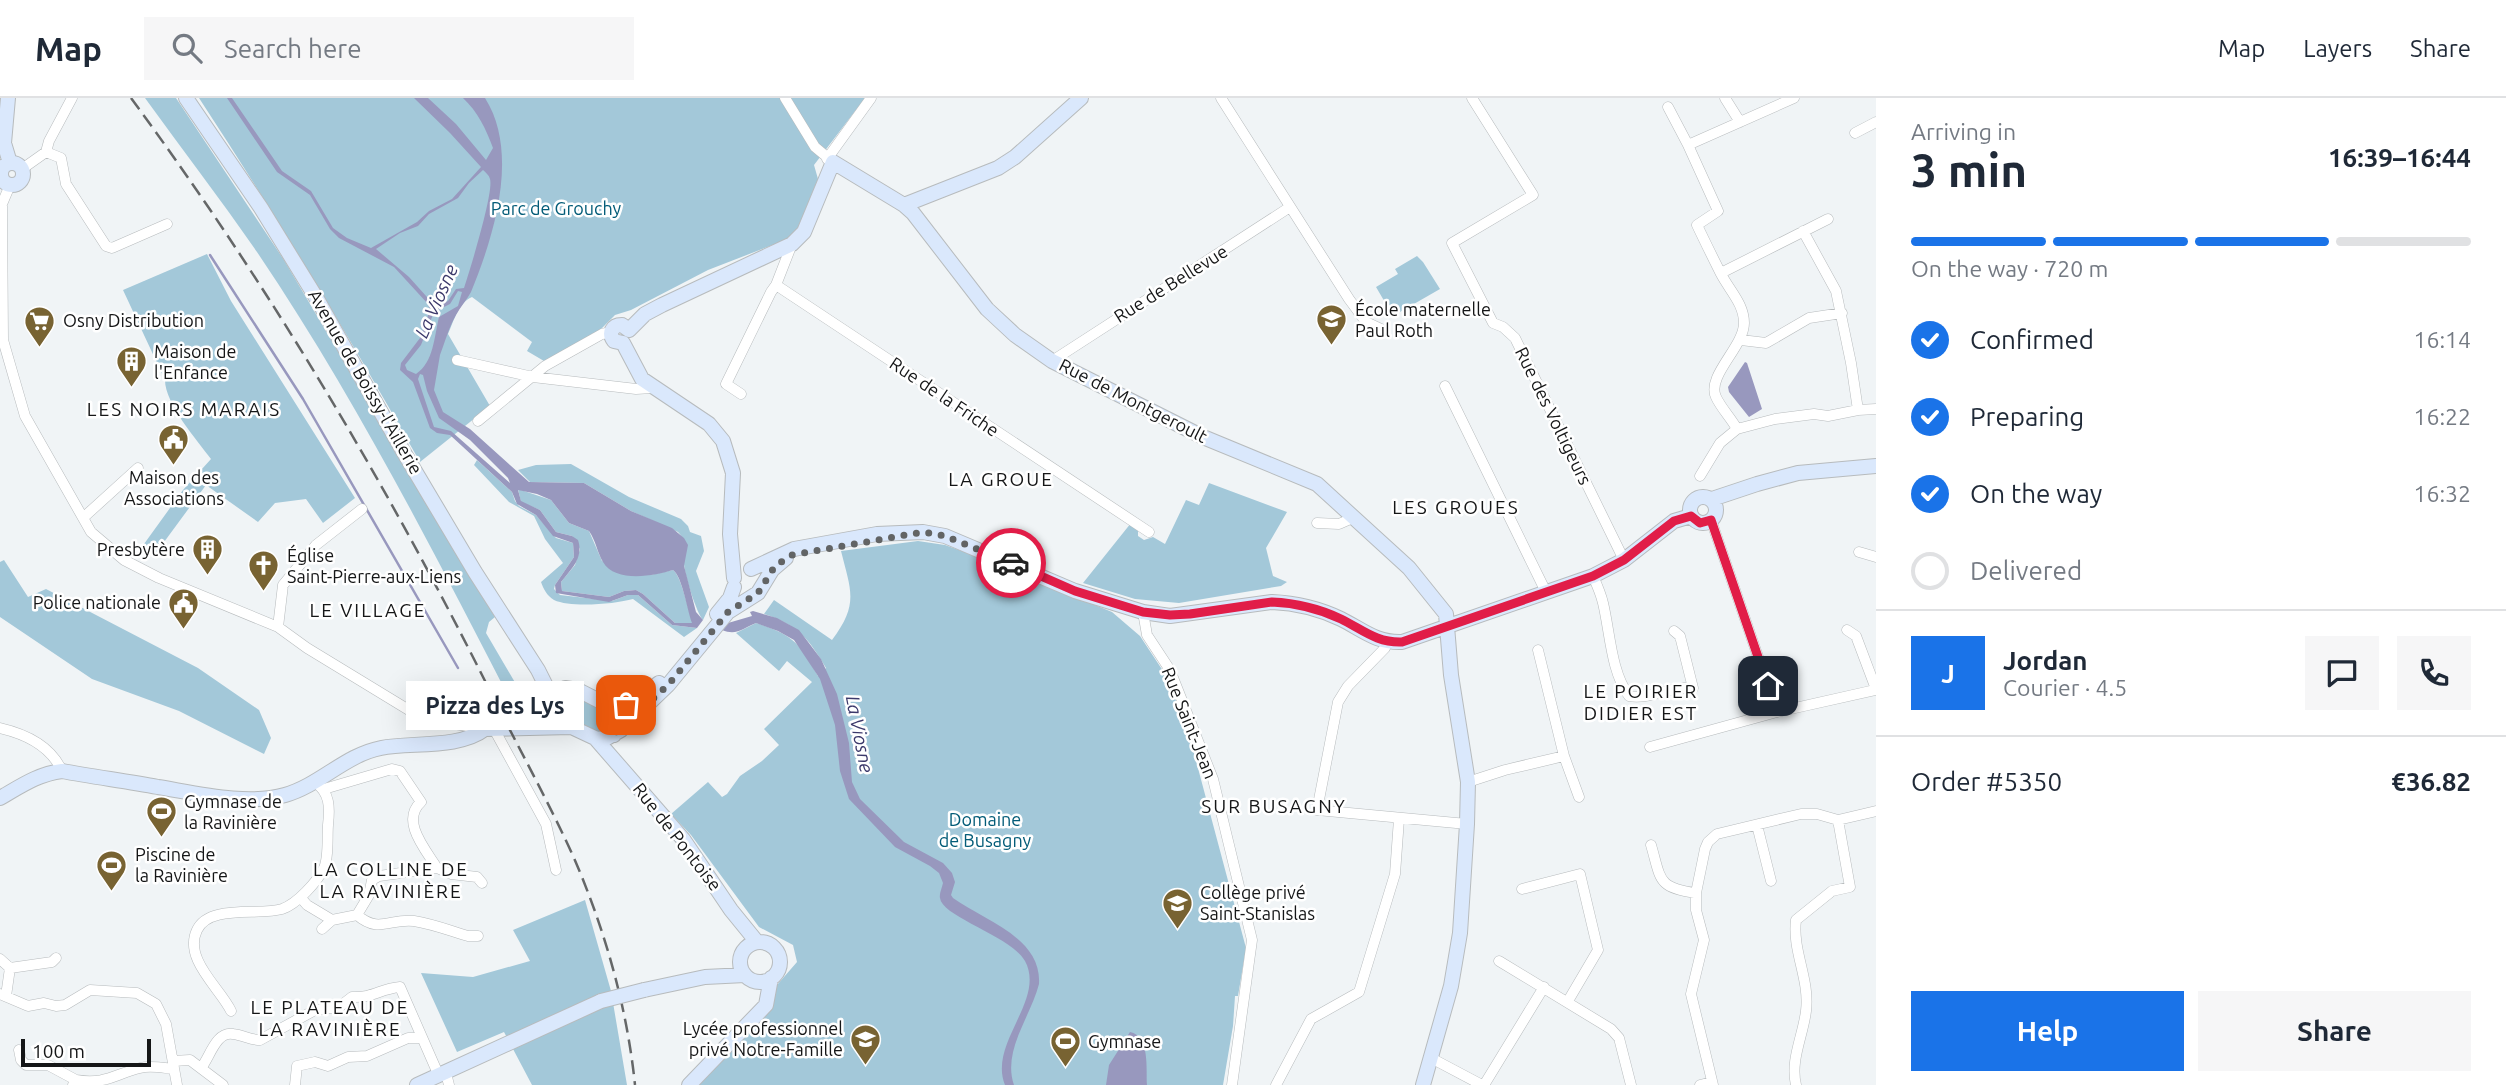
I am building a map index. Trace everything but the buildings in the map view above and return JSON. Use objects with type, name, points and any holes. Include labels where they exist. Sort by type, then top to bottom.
[{"type":"street","points":[[8,98],[4,144],[16,166]]},
{"type":"street","points":[[46,152],[72,98]]},
{"type":"street","name":"Avenue de Boissy-l'Aillerie","points":[[186,98],[261,208],[317,299],[475,572],[538,670],[559,720],[571,727]]},
{"type":"street","points":[[785,98],[809,139],[830,160]]},
{"type":"street","points":[[478,421],[545,366],[602,334],[611,332],[614,341],[626,336],[645,314],[792,244],[804,232],[830,160],[871,98]]},
{"type":"street","points":[[904,205],[998,168],[1015,157],[1080,98]]},
{"type":"street","points":[[1221,98],[1349,299],[1366,323],[1381,329]]},
{"type":"street","name":"Rue des Voltigeurs","points":[[1472,98],[1533,195],[1452,243],[1493,323],[1503,327],[1515,338],[1624,560]]},
{"type":"street","points":[[1725,98],[1740,122]]},
{"type":"street","points":[[1688,145],[1794,98]]},
{"type":"street","points":[[1668,107],[1718,211],[1697,225],[1743,311],[1745,325],[1741,340],[1716,380],[1714,388],[1717,399],[1737,429]]},
{"type":"street","points":[[1855,133],[1876,122]]},
{"type":"street","points":[[167,224],[112,248],[106,246],[66,184],[61,158],[46,152],[16,166],[2,168],[2,340],[26,416],[92,532],[124,560],[159,578],[278,627],[346,672],[430,720],[489,729],[571,727],[595,738],[605,739],[668,685],[722,614],[738,572],[794,549],[877,534],[913,532],[945,536],[1075,591],[1143,612],[1180,615],[1284,602],[1323,611],[1387,643],[1402,642],[1448,624],[1467,621],[1593,576],[1624,560],[1674,521],[1691,516]]},
{"type":"street","name":"Rue de Montgeroult","points":[[830,160],[913,213],[987,309],[1015,335],[1052,361],[1208,440],[1317,484],[1426,586],[1446,614],[1448,624]]},
{"type":"street","name":"Rue de Bellevue","points":[[1052,361],[1290,207]]},
{"type":"street","points":[[1721,273],[1828,219]]},
{"type":"street","points":[[1802,231],[1836,291],[1858,410]]},
{"type":"street","points":[[741,394],[726,384],[776,285],[792,244]]},
{"type":"street","name":"Rue de la Friche","points":[[776,285],[1149,532]]},
{"type":"street","points":[[1741,340],[1766,343],[1810,318],[1842,313]]},
{"type":"street","points":[[626,336],[642,379],[698,416],[716,430],[723,441],[733,473],[730,534],[734,583],[740,595],[751,597]]},
{"type":"street","points":[[457,360],[533,376],[636,390],[652,388]]},
{"type":"street","points":[[1445,386],[1546,592]]},
{"type":"street","points":[[1700,476],[1720,443],[1737,429],[1775,419],[1876,410]]},
{"type":"street","points":[[1712,499],[1798,473],[1876,466]]},
{"type":"street","points":[[84,517],[138,468]]},
{"type":"street","points":[[1705,496],[1712,499],[1716,512],[1711,520],[1700,523],[1691,516],[1691,503],[1697,498],[1705,496]]},
{"type":"street","points":[[278,627],[283,584],[316,544],[362,509]]},
{"type":"street","points":[[1317,523],[1339,524],[1355,517]]},
{"type":"street","points":[[1711,520],[1777,712]]},
{"type":"street","points":[[722,614],[758,593],[775,566],[792,555],[913,532]]},
{"type":"street","points":[[1859,552],[1876,557]]},
{"type":"street","points":[[733,555],[760,575],[762,586]]},
{"type":"street","points":[[1593,576],[1603,600],[1610,643],[1624,690],[1629,696],[1638,698],[1679,687],[1693,688],[1681,636],[1674,631]]},
{"type":"street","name":"Rue Saint-Jean","points":[[1143,612],[1147,635],[1170,670],[1213,779],[1252,940],[1232,1085]]},
{"type":"street","points":[[1423,1085],[1451,986],[1460,933],[1467,824],[1468,782],[1451,674],[1448,624]]},
{"type":"street","points":[[1650,747],[1777,712],[1875,690],[1856,636],[1847,629]]},
{"type":"street","points":[[611,706],[632,703],[664,679],[705,635]]},
{"type":"street","points":[[1387,643],[1348,686],[1338,702],[1317,810],[1467,824]]},
{"type":"street","points":[[1538,650],[1564,756],[1578,797]]},
{"type":"street","name":"Avenue de Boissy-l'Aillerie","points":[[538,670],[554,684],[573,689],[611,706]]},
{"type":"street","points":[[531,728],[543,722],[561,693],[573,689]]},
{"type":"street","points":[[611,706],[617,711],[618,729]]},
{"type":"street","points":[[0,728],[40,745],[56,758],[62,771]]},
{"type":"street","points":[[319,786],[361,753],[459,739],[489,729]]},
{"type":"street","points":[[489,729],[546,824],[556,870]]},
{"type":"street","name":"Rue de Pontoise","points":[[618,729],[621,765]]},
{"type":"street","name":"Rue de Pontoise","points":[[595,738],[683,839],[731,910],[757,942]]},
{"type":"street","points":[[1468,782],[1564,756]]},
{"type":"street","points":[[0,798],[32,779],[62,771],[216,796],[259,799],[285,796],[393,769],[400,771],[421,802],[416,806],[413,818],[414,831],[437,868]]},
{"type":"street","points":[[231,1011],[200,966],[194,942],[196,932],[208,918],[226,912],[283,908],[301,898],[324,867],[330,806],[319,786]]},
{"type":"street","points":[[1700,1085],[1712,1083],[1691,994],[1704,940],[1696,910],[1696,892],[1705,849],[1712,837],[1801,814],[1816,814],[1838,820],[1876,811]]},
{"type":"street","points":[[1276,1085],[1311,1019],[1359,992],[1395,874],[1399,819]]},
{"type":"street","points":[[1796,1085],[1793,1072],[1806,1012],[1807,987],[1794,935],[1796,920],[1832,891],[1850,887],[1838,820]]},
{"type":"street","points":[[1757,825],[1771,881]]},
{"type":"street","points":[[1651,845],[1662,881],[1670,888],[1696,892]]},
{"type":"street","points":[[322,929],[332,920],[357,915],[369,895],[372,880],[379,876],[437,868],[451,874],[477,877],[482,883]]},
{"type":"street","points":[[1522,889],[1580,874],[1598,950],[1568,1001]]},
{"type":"street","points":[[301,898],[307,905],[332,920]]},
{"type":"street","name":"Rue de Pontoise","points":[[731,910],[741,956]]},
{"type":"street","points":[[357,915],[368,924],[411,921],[468,936],[478,936]]},
{"type":"street","points":[[417,1085],[445,1078],[601,1000],[705,977],[758,978],[779,965],[779,957],[775,949],[757,942],[741,956],[705,977]]},
{"type":"street","points":[[689,1085],[733,1038],[753,1021],[759,1007],[758,978],[741,956]]},
{"type":"street","points":[[10,968],[52,962],[56,958]]},
{"type":"street","points":[[0,959],[10,968]]},
{"type":"street","points":[[1499,961],[1611,1029],[1619,1038],[1631,1085]]},
{"type":"street","points":[[10,968],[3,995],[28,1006],[44,1003],[65,1005],[90,990],[137,993],[156,1004],[166,1024],[177,1085]]},
{"type":"street","points":[[201,1068],[216,1042],[224,1035],[233,1034],[260,1040],[314,1010],[339,1007],[352,997],[369,998],[387,988],[400,987],[421,1038],[445,1078]]},
{"type":"street","points":[[1431,1058],[1483,1085],[1544,987]]},
{"type":"street","points":[[290,1085],[296,1085],[297,1066],[315,1062],[328,1066],[348,1057],[367,1056],[408,1038],[421,1038]]},
{"type":"street","points":[[19,1051],[21,1060],[26,1065],[48,1065],[75,1082],[107,1084],[140,1068],[173,1065],[190,1060],[223,1085]]},
{"type":"green space","points":[[145,98],[176,98],[284,260],[495,617],[489,622],[486,633],[530,708],[527,716],[520,719],[395,481],[294,308],[257,252]]},
{"type":"green space","name":"Parc de Grouchy","points":[[199,98],[865,98],[814,165],[818,179],[796,232],[788,239],[708,270],[631,310],[615,315],[600,330],[544,361],[527,351],[532,342],[472,297],[463,303],[448,334],[490,406],[420,462],[312,278]]},
{"type":"green space","points":[[207,254],[231,301],[355,498],[323,523],[306,499],[275,503],[258,522],[206,485],[156,553],[144,544],[183,490],[211,459],[170,400],[165,380],[123,290]]},
{"type":"green space","points":[[1417,256],[1440,289],[1393,316],[1376,287],[1398,274],[1395,269]]},
{"type":"green space","points":[[477,460],[512,492],[519,506],[536,515],[556,538],[573,543],[574,557],[554,589],[560,595],[612,601],[628,595],[638,595],[672,625],[697,628],[684,637],[633,599],[582,605],[554,600],[541,582],[563,563],[545,539],[534,516],[509,502],[474,465]]},
{"type":"green space","points":[[571,464],[629,497],[681,519],[690,532],[701,536],[704,551],[696,571],[709,607],[703,620],[688,583],[684,567],[685,543],[678,532],[631,511],[584,483],[530,482],[518,470],[536,465]]},
{"type":"green space","points":[[1209,483],[1287,512],[1266,548],[1273,576],[1287,582],[1281,586],[1179,603],[1135,599],[1083,583],[1131,523],[1138,527],[1138,536],[1144,540],[1153,537],[1165,544],[1186,500],[1199,505]]},
{"type":"green space","points":[[518,489],[551,500],[569,523],[589,531],[602,561],[650,575],[673,570],[682,586],[693,623],[675,623],[636,590],[609,597],[562,591],[561,582],[575,565],[580,549],[572,536],[556,532],[540,510],[521,502]]},
{"type":"green space","name":"Domaine de Busagny","points":[[918,541],[945,545],[981,558],[1112,612],[1140,636],[1167,677],[1191,742],[1246,948],[1238,996],[1235,996],[1223,1085],[699,1085],[738,1043],[763,1021],[777,985],[797,962],[793,945],[759,927],[691,835],[671,814],[708,782],[722,797],[727,794],[740,776],[779,745],[764,729],[812,682],[787,661],[779,671],[736,633],[756,623],[787,636],[800,647],[818,676],[826,668],[808,641],[786,623],[764,614],[774,600],[832,640],[849,607],[850,587],[841,551]]},
{"type":"green space","points":[[4,560],[28,597],[46,589],[198,668],[259,710],[271,738],[264,754],[179,711],[92,679],[0,617],[0,562]]},
{"type":"green space","points":[[574,695],[611,715],[612,725],[607,732],[599,733],[564,715],[563,702]]},
{"type":"green space","points":[[585,900],[611,991],[627,1085],[532,1085],[504,1032],[457,1052],[421,973],[473,977],[530,961],[513,930]]},
{"type":"shaded area","points":[[227,98],[232,98],[282,171],[311,191],[333,228],[347,238],[371,248],[452,199],[481,167],[414,98],[428,98],[456,124],[486,160],[493,148],[481,121],[463,98],[485,98],[495,120],[501,144],[500,195],[480,270],[471,292],[454,320],[440,355],[434,390],[443,412],[470,429],[529,482],[584,483],[631,511],[672,528],[684,538],[688,545],[684,566],[696,612],[703,620],[697,628],[672,625],[638,595],[628,595],[609,602],[556,593],[555,585],[574,557],[573,543],[553,536],[536,515],[517,504],[512,492],[450,435],[437,433],[430,428],[413,382],[400,370],[401,363],[420,338],[430,310],[428,304],[394,267],[339,238],[330,229],[310,195],[277,172]],"holes":[[[483,170],[490,179],[481,232],[464,288],[456,289],[448,301],[435,306],[409,277],[376,249],[400,233],[418,226],[429,214],[458,198]],[[458,291],[462,292],[458,306],[439,317],[432,348],[422,369],[416,374],[407,370],[405,365],[421,345],[434,312],[450,304]],[[420,374],[423,375],[439,418],[470,440],[510,483],[451,431],[434,427],[418,379]],[[518,490],[551,500],[569,523],[589,531],[603,562],[616,573],[646,576],[673,570],[682,586],[692,623],[675,623],[636,590],[609,597],[562,591],[561,582],[578,558],[578,540],[556,532],[540,510],[521,501]]]},
{"type":"shaded area","points":[[1745,362],[1762,409],[1749,417],[1728,387]]},
{"type":"shaded area","points":[[750,612],[777,618],[799,630],[821,659],[837,694],[849,743],[852,782],[860,799],[904,842],[943,863],[952,873],[955,882],[951,895],[953,898],[1008,932],[1031,954],[1037,968],[1039,984],[1012,1059],[1014,1085],[1005,1085],[1002,1069],[1009,1038],[1028,991],[1029,976],[1025,961],[1006,943],[964,920],[944,905],[940,898],[943,883],[939,873],[895,847],[849,799],[840,771],[835,725],[820,679],[794,640],[756,623],[736,632],[722,630],[728,623],[752,616]]},
{"type":"shaded area","points":[[1130,1032],[1141,1040],[1144,1046],[1147,1085],[1106,1085],[1109,1065]]},
{"type":"waterway","points":[[210,255],[303,399],[458,668]]},
{"type":"railway","points":[[131,98],[232,243],[327,392],[414,546],[536,780],[574,858],[605,941],[620,998],[635,1085]]},
{"type":"way so far","points":[[626,705],[611,706],[617,711],[619,718],[619,726],[614,734],[625,727],[668,685],[728,612],[758,593],[775,566],[792,555],[923,532],[945,536],[1011,563]]},
{"type":"place","name":"École maternelle Paul Roth","points":[[1332,347]]},
{"type":"place","name":"Osny Distribution","points":[[40,348]]},
{"type":"place","name":"Maison de l'Enfance","points":[[131,389]]},
{"type":"place","name":"Maison des Associations","points":[[174,467]]},
{"type":"place","name":"Presbytère","points":[[208,577]]},
{"type":"place","name":"Église Saint-Pierre-aux-Liens","points":[[264,593]]},
{"type":"place","name":"Police nationale","points":[[184,630]]},
{"type":"place","name":"Pizza des Lys","points":[[626,705]]},
{"type":"place","name":"Gymnase de la Ravinière","points":[[161,839]]},
{"type":"place","name":"Piscine de la Ravinière","points":[[112,892]]},
{"type":"place","name":"Collège privé Saint-Stanislas","points":[[1177,930]]},
{"type":"place","name":"Lycée professionnel privé Notre-Famille","points":[[866,1066]]},
{"type":"place","name":"Gymnase","points":[[1065,1069]]},
{"type":"district","name":"LES NOIRS MARAIS","points":[[184,409]]},
{"type":"district","name":"LA GROUE","points":[[1001,479]]},
{"type":"district","name":"LES GROUES","points":[[1456,507]]},
{"type":"district","name":"LE VILLAGE","points":[[368,610]]},
{"type":"district","name":"LE POIRIER DIDIER EST","points":[[1641,702]]},
{"type":"district","name":"SUR BUSAGNY","points":[[1274,806]]},
{"type":"district","name":"LA COLLINE DE LA RAVINIÈRE","points":[[391,880]]},
{"type":"district","name":"LE PLATEAU DE LA RAVINIÈRE","points":[[330,1018]]},
{"type":"route","points":[[1011,563],[1075,591],[1143,612],[1190,614],[1284,602],[1323,611],[1387,643],[1402,642],[1593,576],[1624,560],[1674,521],[1691,516],[1700,523],[1711,520],[1768,686]]},
{"type":"water label","name":"La Viosne","points":[[436,301]]},
{"type":"water label","name":"La Viosne","points":[[860,734]]}]
